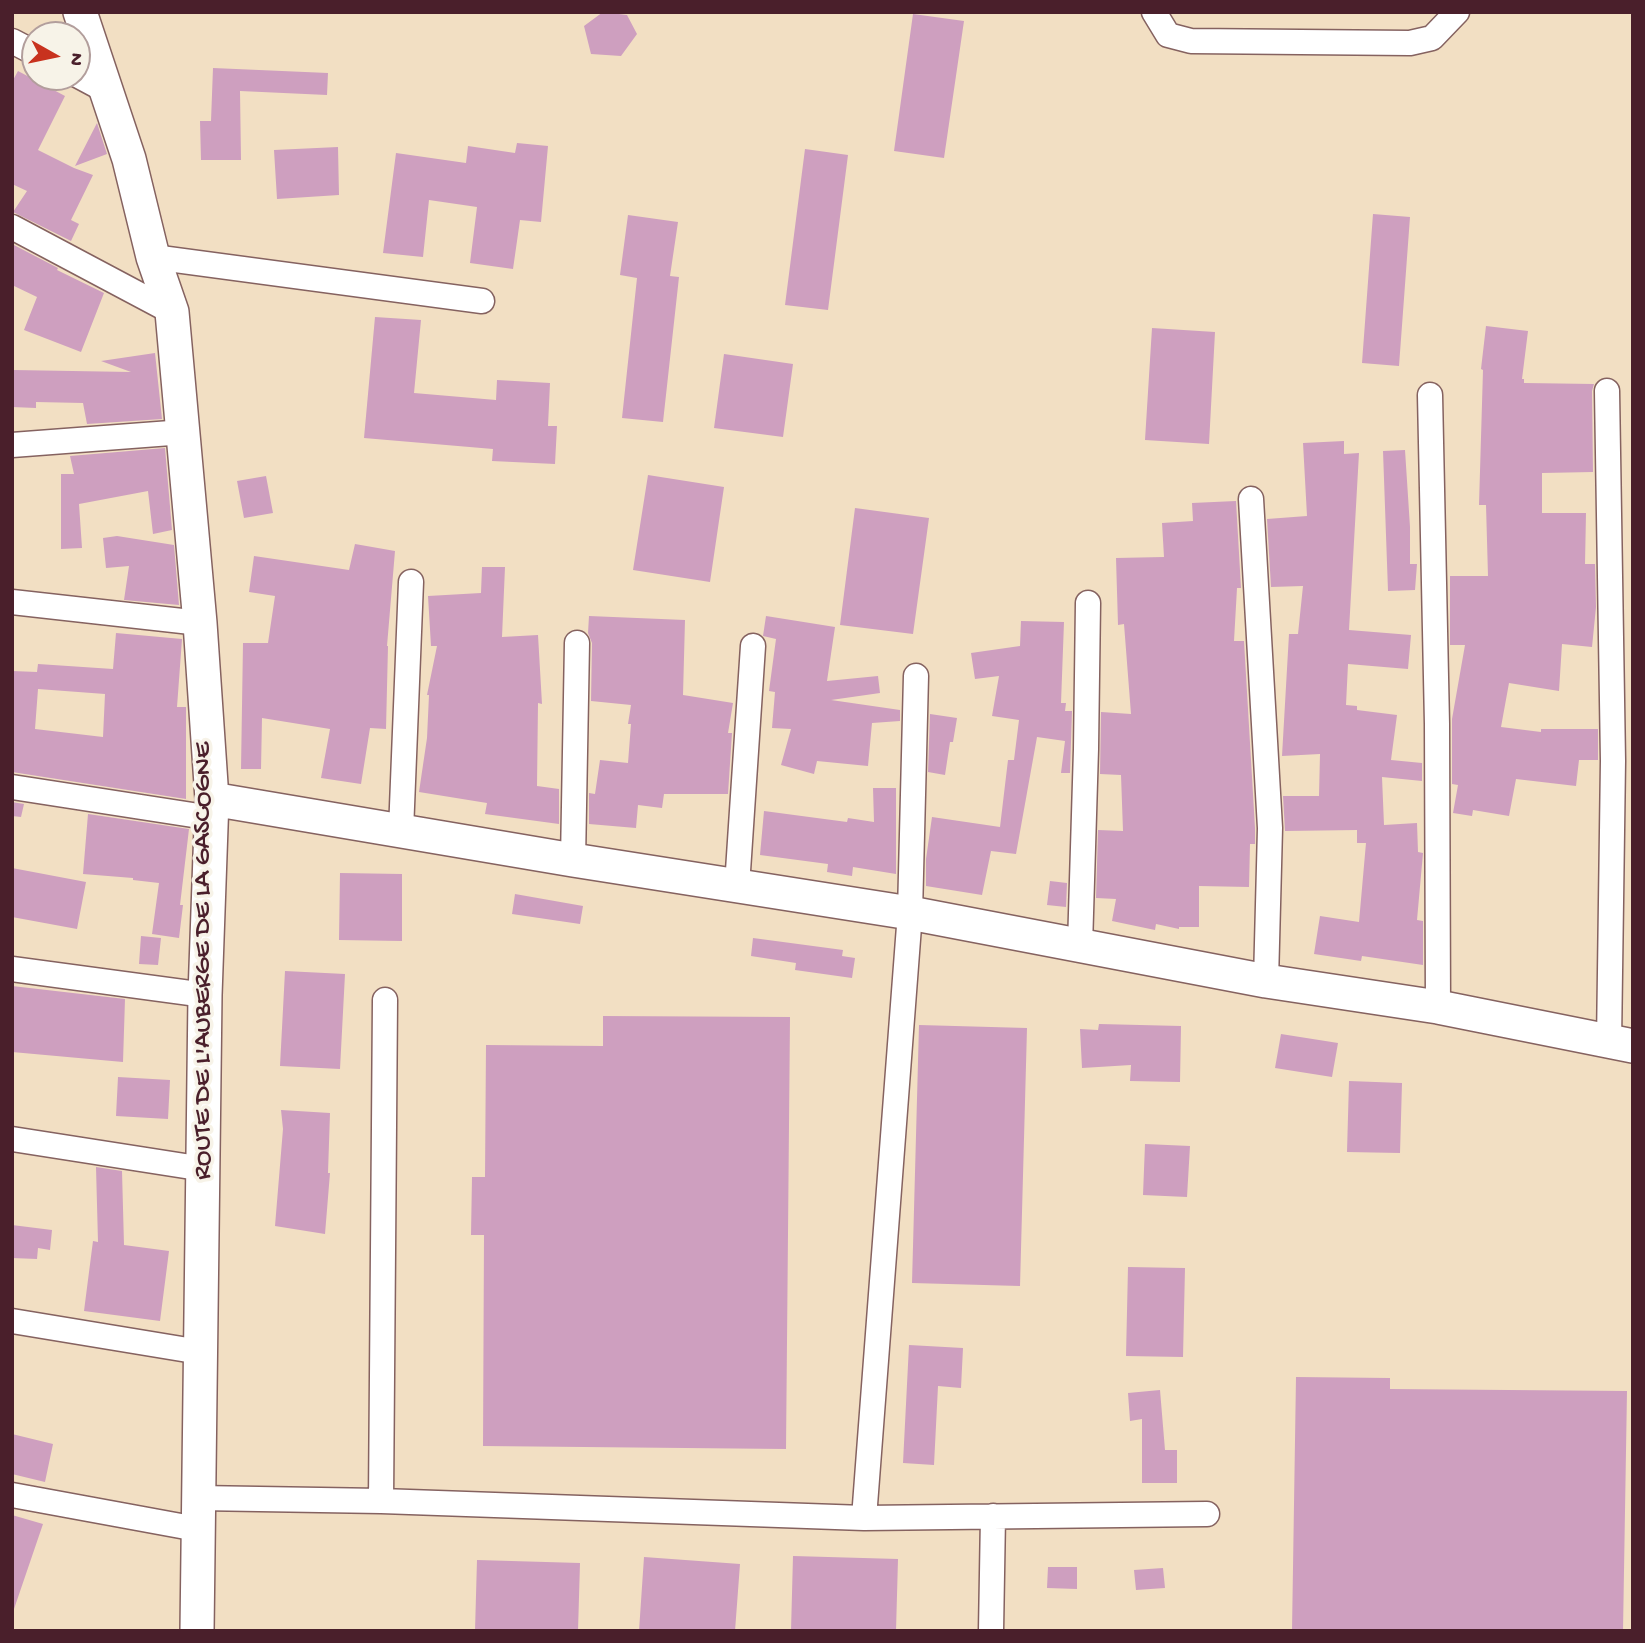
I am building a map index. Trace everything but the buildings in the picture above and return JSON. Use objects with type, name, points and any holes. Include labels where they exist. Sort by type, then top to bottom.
[{"type":"street","points":[[1154,12],[1168,35],[1191,41],[1410,43],[1432,38],[1457,12]]},
{"type":"street","name":"ROUTE DE L'AUBERGE DE LA GASCOGNE","points":[[91,83],[128,159],[153,257],[172,312],[200,623],[212,809],[205,995],[197,1631]]},
{"type":"street","points":[[12,227],[172,312]]},
{"type":"street","points":[[153,257],[482,301]]},
{"type":"street","points":[[12,787],[401,831],[910,913],[1266,981],[1438,1007],[1621,1044],[1612,761],[1607,391]]},
{"type":"street","points":[[1430,395],[1437,724],[1438,1007]]},
{"type":"street","points":[[12,445],[184,432]]},
{"type":"street","points":[[1251,499],[1270,828],[1266,981]]},
{"type":"street","points":[[401,831],[411,582]]},
{"type":"street","points":[[12,602],[200,623]]},
{"type":"street","points":[[1080,946],[1088,603]]},
{"type":"street","points":[[573,860],[577,643]]},
{"type":"street","points":[[737,886],[754,646]]},
{"type":"street","points":[[864,1518],[910,913],[916,676]]},
{"type":"street","points":[[12,969],[205,995]]},
{"type":"street","points":[[381,1501],[385,1000]]},
{"type":"street","points":[[12,1139],[204,1170]]},
{"type":"street","points":[[12,1321],[200,1352]]},
{"type":"street","points":[[12,1495],[197,1513],[381,1501],[864,1518],[1207,1514]]},
{"type":"street","points":[[991,1631],[993,1516]]}]
